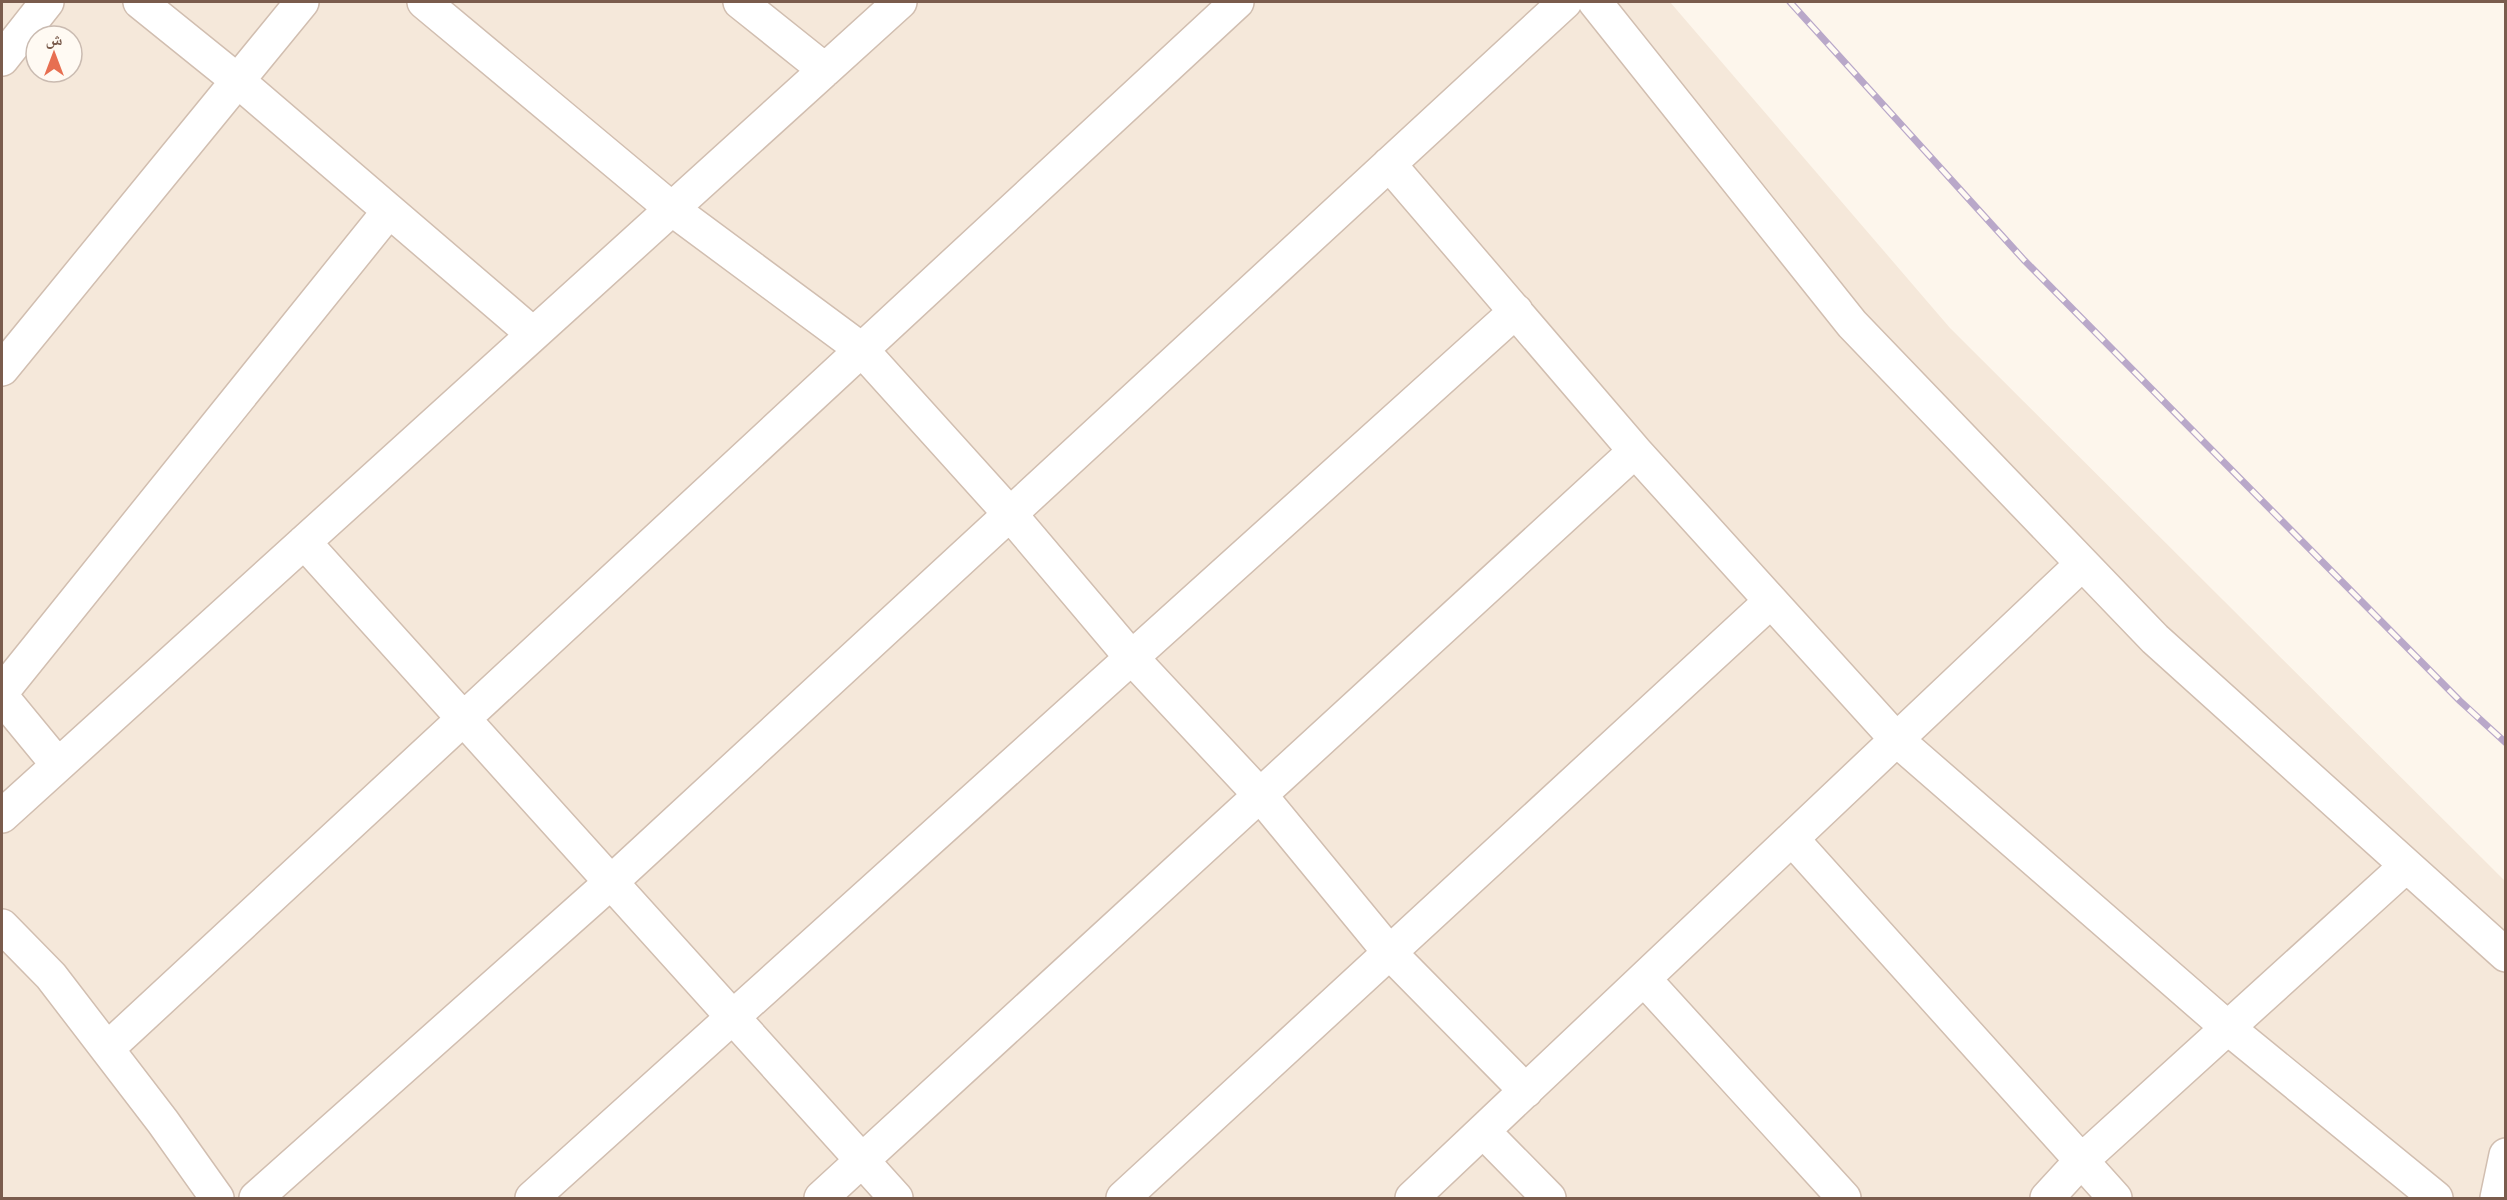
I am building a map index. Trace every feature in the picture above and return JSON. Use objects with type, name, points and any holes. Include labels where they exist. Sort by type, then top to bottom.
[{"type":"street","points":[[2,59],[47,2]]},
{"type":"street","points":[[140,2],[238,81],[533,334]]},
{"type":"street","points":[[2,369],[302,2]]},
{"type":"street","points":[[424,2],[672,208],[861,349],[1010,514],[1131,657],[1260,795],[1390,953],[1526,1091]]},
{"type":"street","points":[[740,2],[825,70]]},
{"type":"street","points":[[2,816],[900,2]]},
{"type":"street","points":[[107,1048],[1237,2]]},
{"type":"street","points":[[256,1198],[610,883],[1565,2]]},
{"type":"street","points":[[1595,2],[1852,324],[2155,639],[2505,955]]},
{"type":"street","points":[[1389,164],[1635,451],[1897,740],[2228,1028],[2436,1198]]},
{"type":"street","points":[[58,765],[2,694],[389,211]]},
{"type":"street","points":[[532,1198],[1516,311]]},
{"type":"street","points":[[821,1198],[1635,451]]},
{"type":"street","points":[[304,542],[896,1198]]},
{"type":"street","points":[[1412,1198],[2082,564]]},
{"type":"street","points":[[1123,1198],[1771,600]]},
{"type":"street","points":[[1792,839],[2115,1198]]},
{"type":"street","points":[[2047,1198],[2081,1161],[2406,866]]},
{"type":"street","points":[[2,926],[51,976],[217,1198]]},
{"type":"street","points":[[1644,979],[1844,1198]]},
{"type":"street","points":[[1483,1131],[1549,1198]]},
{"type":"street","points":[[2497,1198],[2505,1155]]},
{"type":"shaded area","points":[[2,2],[1670,2],[1950,328],[2505,881],[2505,1198],[2,1198]]},
{"type":"railway","points":[[1790,2],[2024,260],[2460,701],[2506,743]]}]
